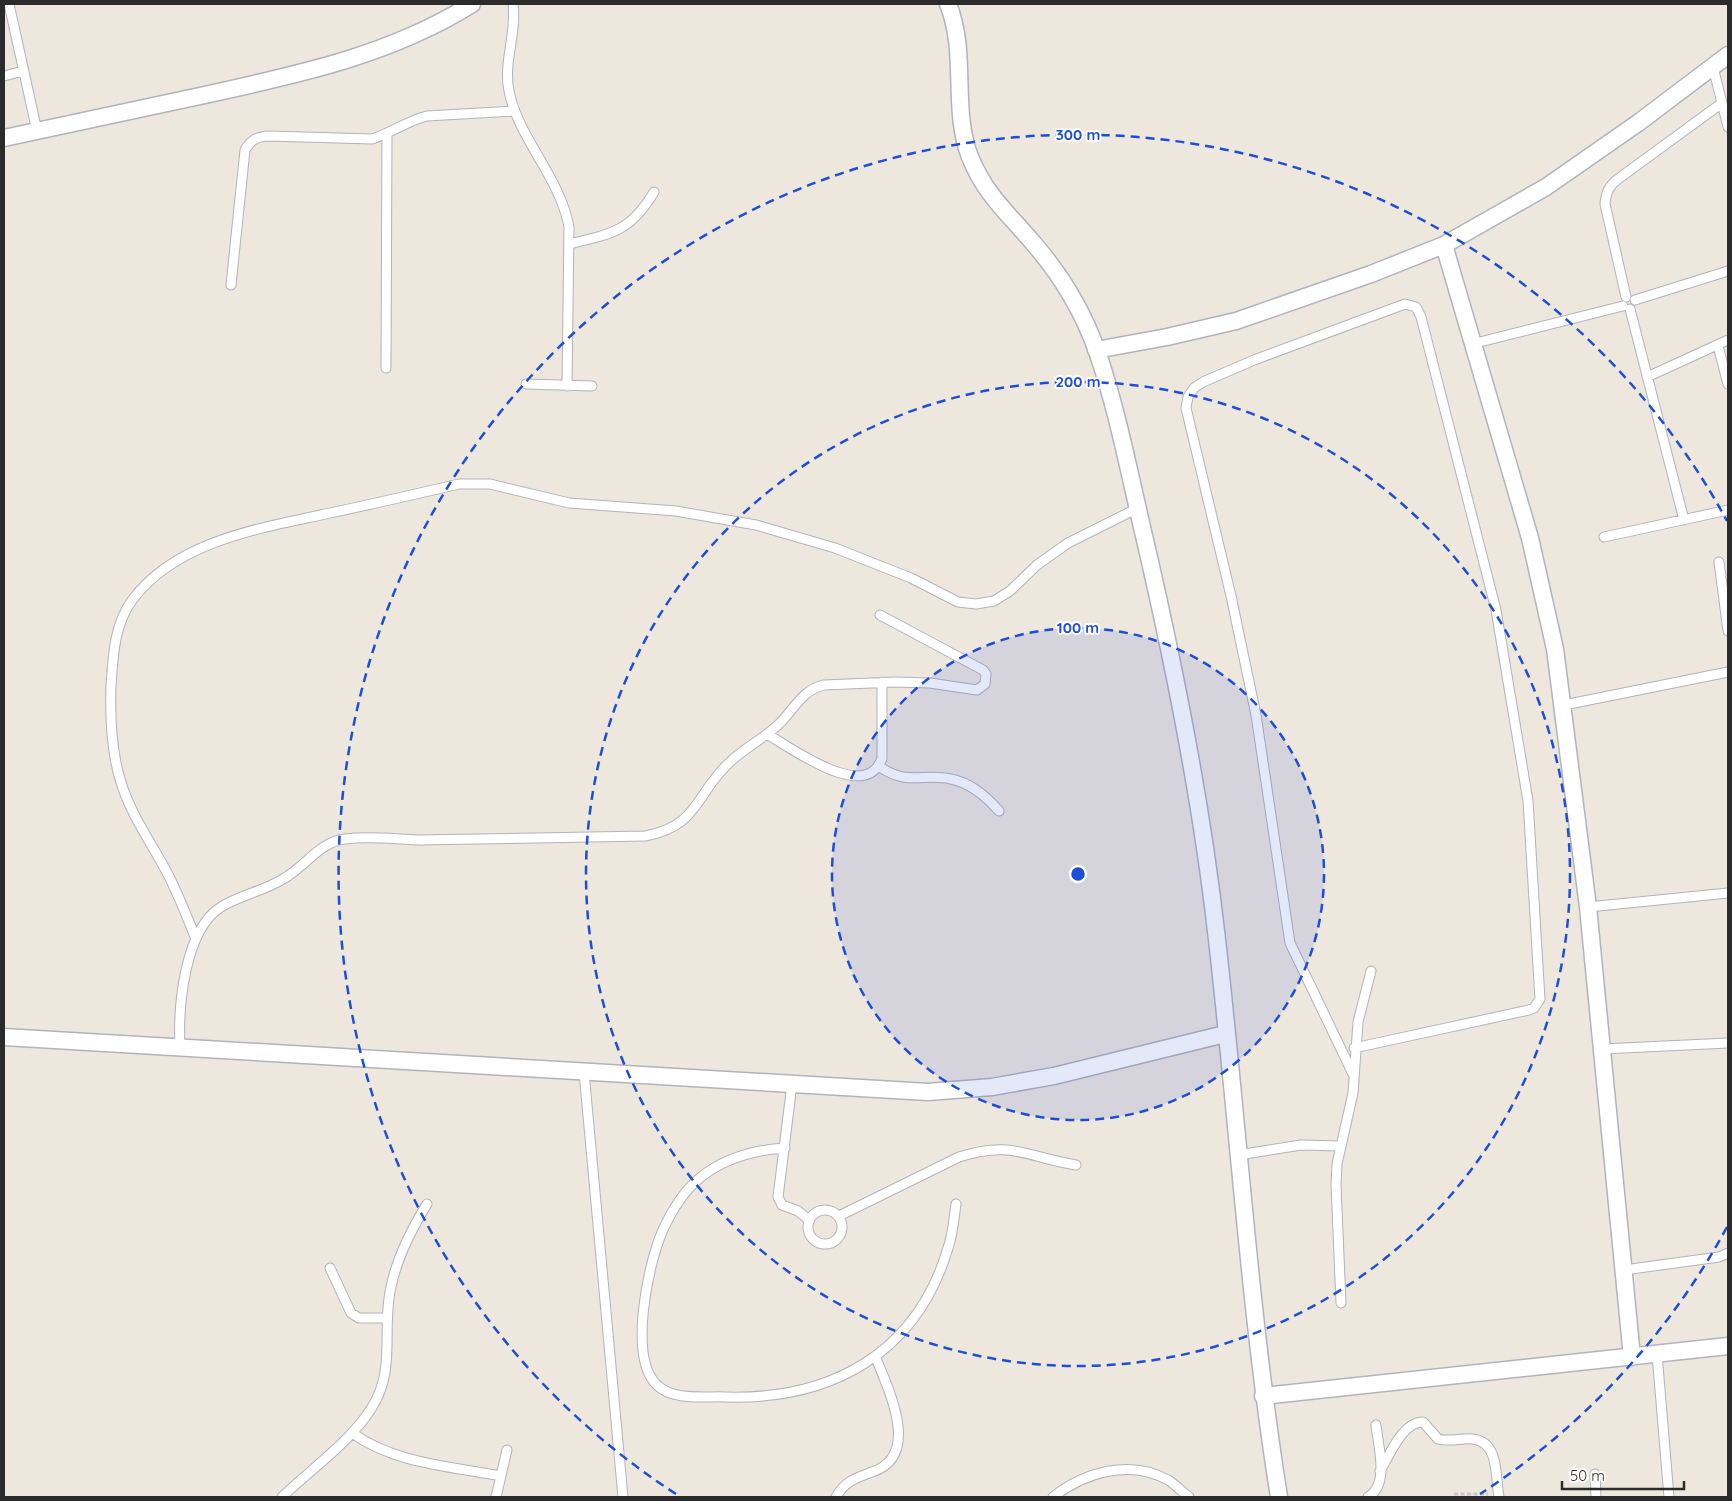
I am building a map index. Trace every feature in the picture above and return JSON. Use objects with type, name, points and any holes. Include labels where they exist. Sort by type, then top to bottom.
[{"type":"street","points":[[4,138],[309,72],[402,40],[448,19],[472,4]]},
{"type":"street","points":[[948,4],[953,16],[959,49],[960,118],[969,153],[989,192],[1059,276],[1080,312],[1096,350],[1118,426],[1164,623],[1187,735],[1216,933],[1263,1396],[1279,1497]]},
{"type":"street","points":[[1096,350],[1167,337],[1236,321],[1363,277],[1444,245],[1546,187],[1638,124],[1728,55]]},
{"type":"street","points":[[1444,245],[1532,548],[1555,649],[1564,705],[1588,907],[1632,1357]]},
{"type":"street","points":[[4,1037],[928,1092],[992,1087],[1054,1076],[1226,1034]]},
{"type":"street","points":[[1263,1396],[1728,1346]]},
{"type":"lane","points":[[9,4],[37,131]]},
{"type":"lane","points":[[513,4],[514,32],[507,70],[509,91],[516,111],[566,210],[570,227],[567,386]]},
{"type":"lane","points":[[1713,67],[1728,127]]},
{"type":"lane","points":[[4,76],[23,71]]},
{"type":"lane","points":[[1684,520],[1647,377],[1623,299],[1626,296],[1605,204],[1606,194],[1610,186],[1618,179],[1722,103]]},
{"type":"lane","points":[[231,285],[245,150],[250,141],[258,136],[372,139],[387,134],[413,120],[427,116],[516,111]]},
{"type":"lane","points":[[386,368],[387,134]]},
{"type":"lane","points":[[569,244],[601,237],[624,228],[642,212],[654,192]]},
{"type":"lane","points":[[1635,300],[1728,271]]},
{"type":"lane","points":[[1626,296],[1632,296],[1635,300]]},
{"type":"lane","points":[[1472,344],[1633,307],[1635,300]]},
{"type":"lane","points":[[1353,1074],[1290,943],[1256,715],[1231,596],[1186,408],[1188,397],[1194,388],[1203,382],[1254,360],[1405,304],[1416,307],[1421,317],[1496,610],[1528,800],[1540,999],[1534,1008],[1529,1010],[1354,1048]]},
{"type":"lane","points":[[1647,377],[1728,340]]},
{"type":"lane","points":[[1718,346],[1728,384]]},
{"type":"lane","points":[[526,384],[592,386]]},
{"type":"lane","points":[[196,939],[167,872],[131,810],[120,779],[112,742],[110,707],[112,657],[118,628],[132,600],[152,578],[203,548],[256,530],[459,484],[490,484],[569,503],[676,510],[756,525],[835,548],[911,578],[958,602],[976,604],[994,601],[1010,591],[1038,565],[1068,543],[1138,508]]},
{"type":"lane","points":[[1604,537],[1728,510]]},
{"type":"lane","points":[[1719,562],[1728,630]]},
{"type":"lane","points":[[180,1047],[179,1023],[182,989],[196,939],[209,917],[222,906],[283,879],[329,843],[344,839],[421,840],[635,836],[665,832],[683,822],[729,763],[749,745],[767,734],[812,687],[882,682],[930,683],[977,690],[982,688],[987,679],[983,670],[880,615]]},
{"type":"lane","points":[[1564,705],[1728,672]]},
{"type":"lane","points":[[767,734],[815,763],[843,774],[866,776],[874,773],[880,767],[883,750],[882,682]]},
{"type":"lane","points":[[880,767],[901,778],[951,779],[970,785],[986,796],[999,811]]},
{"type":"lane","points":[[1588,907],[1728,893]]},
{"type":"lane","points":[[1341,1303],[1336,1185],[1341,1146],[1353,1093],[1354,1048],[1358,1022],[1371,971]]},
{"type":"lane","points":[[1602,1049],[1728,1043]]},
{"type":"lane","points":[[584,1072],[623,1497]]},
{"type":"lane","points":[[792,1084],[779,1202],[786,1208],[804,1215],[809,1220]]},
{"type":"lane","points":[[1238,1155],[1301,1146],[1341,1146]]},
{"type":"lane","points":[[785,1148],[762,1150],[730,1159],[700,1177],[677,1203],[662,1234],[650,1271],[642,1328],[642,1352],[646,1371],[657,1385],[673,1394],[734,1397],[803,1389],[836,1379],[876,1358],[908,1327],[932,1289],[949,1248],[956,1204]]},
{"type":"lane","points":[[839,1216],[959,1157],[979,1150],[1000,1148],[1019,1150],[1057,1162],[1076,1165]]},
{"type":"lane","points":[[282,1497],[352,1433],[372,1408],[384,1380],[389,1349],[387,1318],[390,1288],[399,1258],[411,1230],[427,1204]]},
{"type":"lane","points":[[822,1209],[834,1212],[839,1216],[842,1221],[841,1234],[838,1239],[828,1244],[815,1242],[811,1238],[807,1226],[812,1215],[822,1209]]},
{"type":"lane","points":[[1624,1270],[1719,1257],[1728,1253]]},
{"type":"lane","points":[[330,1268],[351,1314],[359,1318],[387,1318]]},
{"type":"lane","points":[[1657,1354],[1669,1497]]},
{"type":"lane","points":[[836,1497],[847,1482],[859,1475],[872,1472],[887,1465],[897,1445],[899,1421],[876,1358]]},
{"type":"lane","points":[[1380,1471],[1408,1427],[1418,1421],[1423,1422],[1438,1439],[1471,1439],[1485,1444],[1494,1457],[1499,1495]]},
{"type":"lane","points":[[1368,1497],[1377,1490],[1381,1481],[1376,1425]]},
{"type":"lane","points":[[352,1433],[371,1446],[392,1455],[501,1476]]},
{"type":"lane","points":[[496,1497],[507,1450]]},
{"type":"lane","points":[[1053,1497],[1092,1474],[1120,1469],[1147,1473],[1168,1480],[1189,1497]]},
{"type":"lane","points":[[1595,1474],[1596,1497]]},
{"type":"path","points":[[1454,1494],[1499,1495]]}]
